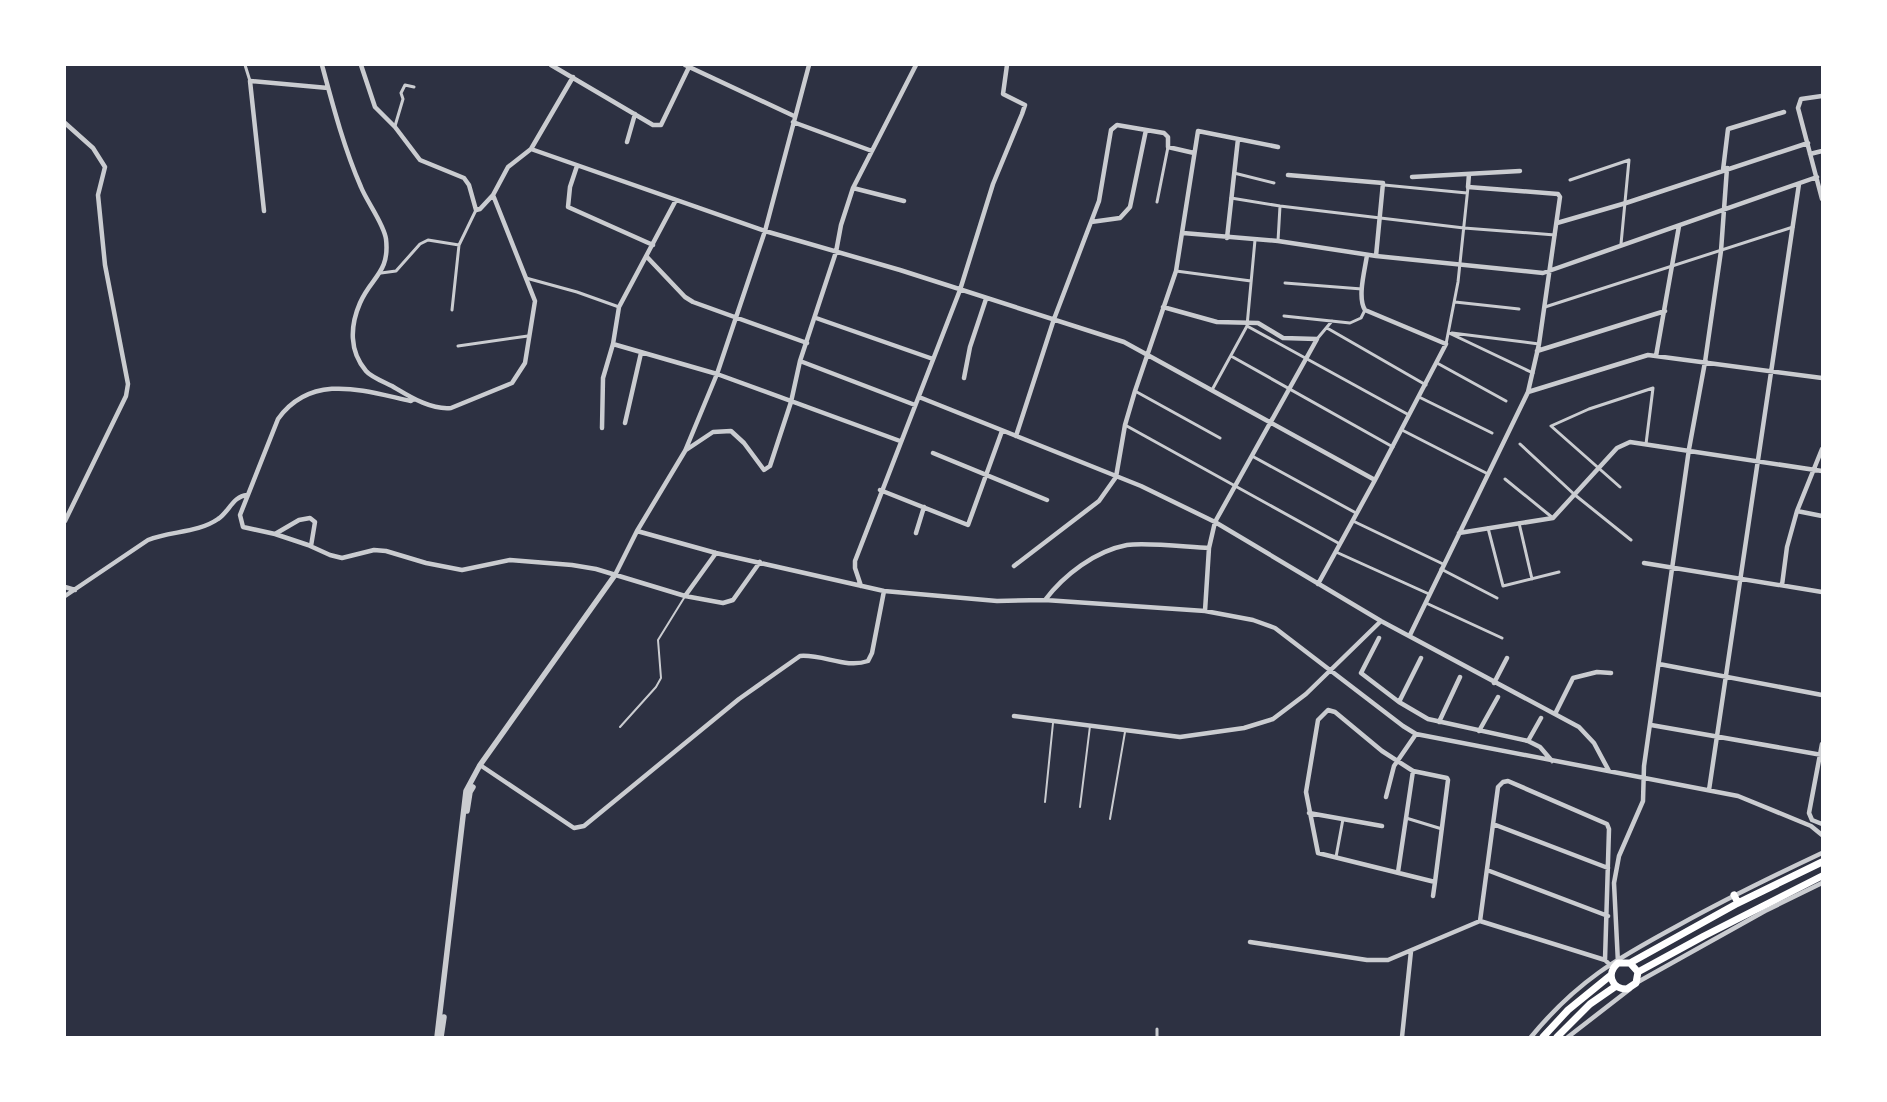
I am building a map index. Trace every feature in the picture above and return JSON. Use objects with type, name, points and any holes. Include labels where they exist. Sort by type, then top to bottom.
[{"type":"main road","points":[[1543,1037],[1612,965],[1630,963],[1738,903],[1822,862]]},
{"type":"main road","points":[[1638,972],[1822,876]]},
{"type":"main road","points":[[1734,895],[1738,903]]},
{"type":"main road","points":[[1630,963],[1638,972]]},
{"type":"main road","points":[[1612,965],[1616,986],[1621,989],[1630,989],[1636,983],[1638,972]]},
{"type":"main road","points":[[1557,1037],[1590,1004],[1616,986]]},
{"type":"street","points":[[245,65],[250,81],[264,211]]},
{"type":"street","points":[[322,65],[341,133],[361,188],[386,236],[386,254],[381,273],[360,302],[352,333],[355,353],[366,372],[414,399],[442,409],[451,408],[508,386],[519,374],[525,363],[535,301],[493,195]]},
{"type":"street","points":[[361,65],[375,107],[394,126],[420,160],[464,178],[469,185],[476,210]]},
{"type":"street","points":[[551,65],[653,125],[662,125],[688,66],[794,116]]},
{"type":"street","points":[[437,1037],[466,791],[617,575],[637,531],[685,450],[717,374],[737,318],[765,231],[809,65]]},
{"type":"street","points":[[685,450],[713,432],[731,431],[744,443],[764,470],[770,466],[791,402],[800,361],[816,318],[836,252],[853,188],[905,82],[916,65]]},
{"type":"street","points":[[861,586],[854,568],[855,561],[880,490],[919,397],[960,290],[993,184],[1025,104],[1003,94],[1007,65]]},
{"type":"street","points":[[452,310],[459,245],[476,210],[480,209],[493,195],[508,167],[531,148],[573,77]]},
{"type":"street","points":[[250,81],[328,88]]},
{"type":"street","points":[[394,126],[403,99],[401,93],[405,85],[414,87]]},
{"type":"street","points":[[1822,96],[1801,99],[1798,103],[1822,199]]},
{"type":"street","points":[[1612,965],[1614,883],[1619,856],[1643,801],[1643,777],[1689,449],[1706,362],[1721,251],[1728,129],[1784,112]]},
{"type":"street","points":[[627,142],[635,114]]},
{"type":"street","points":[[793,122],[872,151]]},
{"type":"street","points":[[65,123],[93,148],[105,167],[98,195],[105,265],[128,384],[126,396],[65,521]]},
{"type":"street","points":[[1016,436],[1054,320],[1100,201],[1111,130],[1117,125],[1167,135],[1168,147],[1157,202]]},
{"type":"street","points":[[1091,222],[1120,218],[1130,207],[1146,130]]},
{"type":"street","points":[[1014,566],[1099,501],[1116,477],[1125,425],[1147,353],[1176,271],[1198,131],[1278,147]]},
{"type":"street","points":[[1228,238],[1238,139]]},
{"type":"street","points":[[1557,223],[1626,203],[1808,142]]},
{"type":"street","points":[[1168,147],[1194,152]]},
{"type":"street","points":[[531,148],[576,166],[765,231],[1124,342],[1147,353],[1270,424],[1375,480]]},
{"type":"street","points":[[1810,154],[1822,151]]},
{"type":"street","points":[[1570,180],[1629,160],[1621,244]]},
{"type":"street","points":[[576,166],[570,187],[568,207],[653,245]]},
{"type":"street","points":[[1412,177],[1520,171]]},
{"type":"street","points":[[1234,173],[1274,183]]},
{"type":"street","points":[[1318,584],[1393,447],[1446,344],[1455,302],[1469,174]]},
{"type":"street","points":[[1288,175],[1382,182],[1384,185],[1467,193]]},
{"type":"street","points":[[1183,233],[1278,241],[1367,255],[1460,265],[1536,272],[1551,271],[1566,263],[1724,211],[1816,177]]},
{"type":"street","points":[[1709,790],[1799,184]]},
{"type":"street","points":[[1376,256],[1384,185]]},
{"type":"street","points":[[1410,636],[1442,566],[1528,392],[1538,352],[1551,271],[1560,198],[1554,192],[1468,187]]},
{"type":"street","points":[[853,188],[904,201]]},
{"type":"street","points":[[1231,198],[1280,206],[1464,228],[1555,235]]},
{"type":"street","points":[[602,428],[603,378],[619,307],[676,200]]},
{"type":"street","points":[[1278,241],[1280,206]]},
{"type":"street","points":[[1656,356],[1679,226]]},
{"type":"street","points":[[1545,307],[1794,227]]},
{"type":"street","points":[[381,273],[396,271],[420,244],[428,240],[459,245]]},
{"type":"street","points":[[1212,390],[1248,324],[1255,240]]},
{"type":"street","points":[[1284,316],[1353,322],[1361,318],[1365,310],[1363,306],[1363,289],[1367,255]]},
{"type":"street","points":[[647,257],[685,297],[807,343]]},
{"type":"street","points":[[1176,271],[1252,281]]},
{"type":"street","points":[[526,278],[577,292],[619,307]]},
{"type":"street","points":[[1286,283],[1363,289]]},
{"type":"street","points":[[964,378],[970,347],[986,299]]},
{"type":"street","points":[[1455,302],[1519,308]]},
{"type":"street","points":[[1163,307],[1217,322],[1264,326],[1283,338],[1317,339]]},
{"type":"street","points":[[1365,310],[1446,344]]},
{"type":"street","points":[[1538,352],[1665,311]]},
{"type":"street","points":[[816,318],[933,359]]},
{"type":"street","points":[[1205,611],[1209,548],[1215,522],[1317,339],[1332,321]]},
{"type":"street","points":[[1248,324],[1410,415]]},
{"type":"street","points":[[1327,328],[1426,385]]},
{"type":"street","points":[[1449,333],[1539,344]]},
{"type":"street","points":[[1449,333],[1533,373]]},
{"type":"street","points":[[458,346],[528,336]]},
{"type":"street","points":[[612,344],[717,374],[900,440]]},
{"type":"street","points":[[625,423],[641,353]]},
{"type":"street","points":[[1231,356],[1393,447]]},
{"type":"street","points":[[1528,392],[1639,356],[1656,356],[1706,362],[1822,378]]},
{"type":"street","points":[[800,361],[915,405]]},
{"type":"street","points":[[1437,363],[1506,400]]},
{"type":"street","points":[[414,399],[411,401],[340,387],[300,396],[286,408],[278,419],[240,515],[243,527],[275,534],[342,558],[374,550],[386,551],[426,563],[462,570],[510,560],[596,569],[685,596],[722,603],[733,600],[760,562]]},
{"type":"street","points":[[1620,488],[1551,426],[1589,409],[1653,388],[1646,444]]},
{"type":"street","points":[[1135,391],[1220,438]]},
{"type":"street","points":[[919,397],[1141,486],[1215,522],[1381,621],[1494,683],[1580,727],[1594,743],[1609,771]]},
{"type":"street","points":[[1419,397],[1492,433]]},
{"type":"street","points":[[1125,425],[1340,544]]},
{"type":"street","points":[[1402,430],[1488,474]]},
{"type":"street","points":[[880,490],[968,524],[1002,431]]},
{"type":"street","points":[[1459,533],[1553,518],[1622,444],[1630,442],[1689,449],[1757,462],[1822,471]]},
{"type":"street","points":[[1520,444],[1575,495],[1631,540]]},
{"type":"street","points":[[1782,586],[1787,547],[1797,511],[1822,449]]},
{"type":"street","points":[[933,453],[1048,500]]},
{"type":"street","points":[[1252,456],[1357,514]]},
{"type":"street","points":[[1505,479],[1553,518]]},
{"type":"street","points":[[65,596],[148,540],[162,534],[199,528],[219,519],[238,497],[247,495]]},
{"type":"street","points":[[916,533],[924,507]]},
{"type":"street","points":[[1797,511],[1822,516]]},
{"type":"street","points":[[275,534],[299,520],[310,518],[315,522],[311,546]]},
{"type":"street","points":[[1353,520],[1442,566],[1497,598]]},
{"type":"street","points":[[1519,523],[1532,579]]},
{"type":"street","points":[[1488,528],[1503,586],[1560,572]]},
{"type":"street","points":[[637,531],[716,553],[884,591],[997,601],[1045,600],[1205,611],[1253,620],[1275,628],[1416,734],[1738,796],[1811,826],[1822,834]]},
{"type":"street","points":[[1045,600],[1057,584],[1071,573],[1102,554],[1128,545],[1209,548]]},
{"type":"street","points":[[1336,552],[1429,594]]},
{"type":"street","points":[[685,596],[716,553]]},
{"type":"street","points":[[1644,563],[1673,566],[1822,592]]},
{"type":"street","points":[[65,586],[74,590]]},
{"type":"street","points":[[482,766],[574,828],[584,826],[739,699],[800,656],[811,655],[857,665],[868,661],[872,653],[884,591]]},
{"type":"street","points":[[1425,602],[1502,638]]},
{"type":"street","points":[[1014,716],[1125,732],[1180,737],[1244,728],[1273,719],[1306,694],[1381,621]]},
{"type":"street","points":[[1379,638],[1361,673],[1399,702],[1417,714],[1438,722],[1528,740],[1540,747],[1552,761]]},
{"type":"street","points":[[1399,702],[1421,658]]},
{"type":"street","points":[[1494,683],[1507,658]]},
{"type":"street","points":[[1660,664],[1822,695]]},
{"type":"street","points":[[1554,714],[1573,678],[1597,672],[1611,673]]},
{"type":"street","points":[[1438,722],[1460,677]]},
{"type":"street","points":[[1479,731],[1498,697]]},
{"type":"street","points":[[1433,896],[1435,882],[1442,828],[1448,778],[1412,771],[1335,712],[1328,710],[1322,713],[1316,727],[1306,792],[1316,850],[1321,855],[1435,882]]},
{"type":"street","points":[[1528,740],[1541,718]]},
{"type":"street","points":[[1651,725],[1821,754]]},
{"type":"street","points":[[1386,797],[1397,761],[1416,734]]},
{"type":"street","points":[[1822,744],[1809,813],[1812,820],[1822,824]]},
{"type":"street","points":[[442,1037],[470,792],[482,766]]},
{"type":"street","points":[[1398,872],[1412,771]]},
{"type":"street","points":[[1480,921],[1498,787],[1508,780],[1602,820],[1609,829],[1608,916],[1612,965]]},
{"type":"street","points":[[1308,812],[1382,826]]},
{"type":"street","points":[[1406,818],[1442,828]]},
{"type":"street","points":[[1336,858],[1343,819]]},
{"type":"street","points":[[1493,824],[1608,868]]},
{"type":"street","points":[[1531,1037],[1566,998],[1612,965],[1734,895],[1822,853]]},
{"type":"street","points":[[1487,870],[1608,916]]},
{"type":"street","points":[[1636,983],[1757,915],[1822,883]]},
{"type":"street","points":[[1250,942],[1366,960],[1388,960],[1480,921],[1612,965]]},
{"type":"street","points":[[1402,1037],[1411,951]]},
{"type":"street","points":[[1568,1037],[1630,989]]},
{"type":"street","points":[[1157,1029],[1157,1037]]},
{"type":"lane","points":[[620,726],[656,687],[661,678],[658,640],[685,596]]},
{"type":"lane","points":[[1045,802],[1053,721]]},
{"type":"lane","points":[[1080,807],[1090,726]]},
{"type":"lane","points":[[1110,819],[1125,732]]}]
